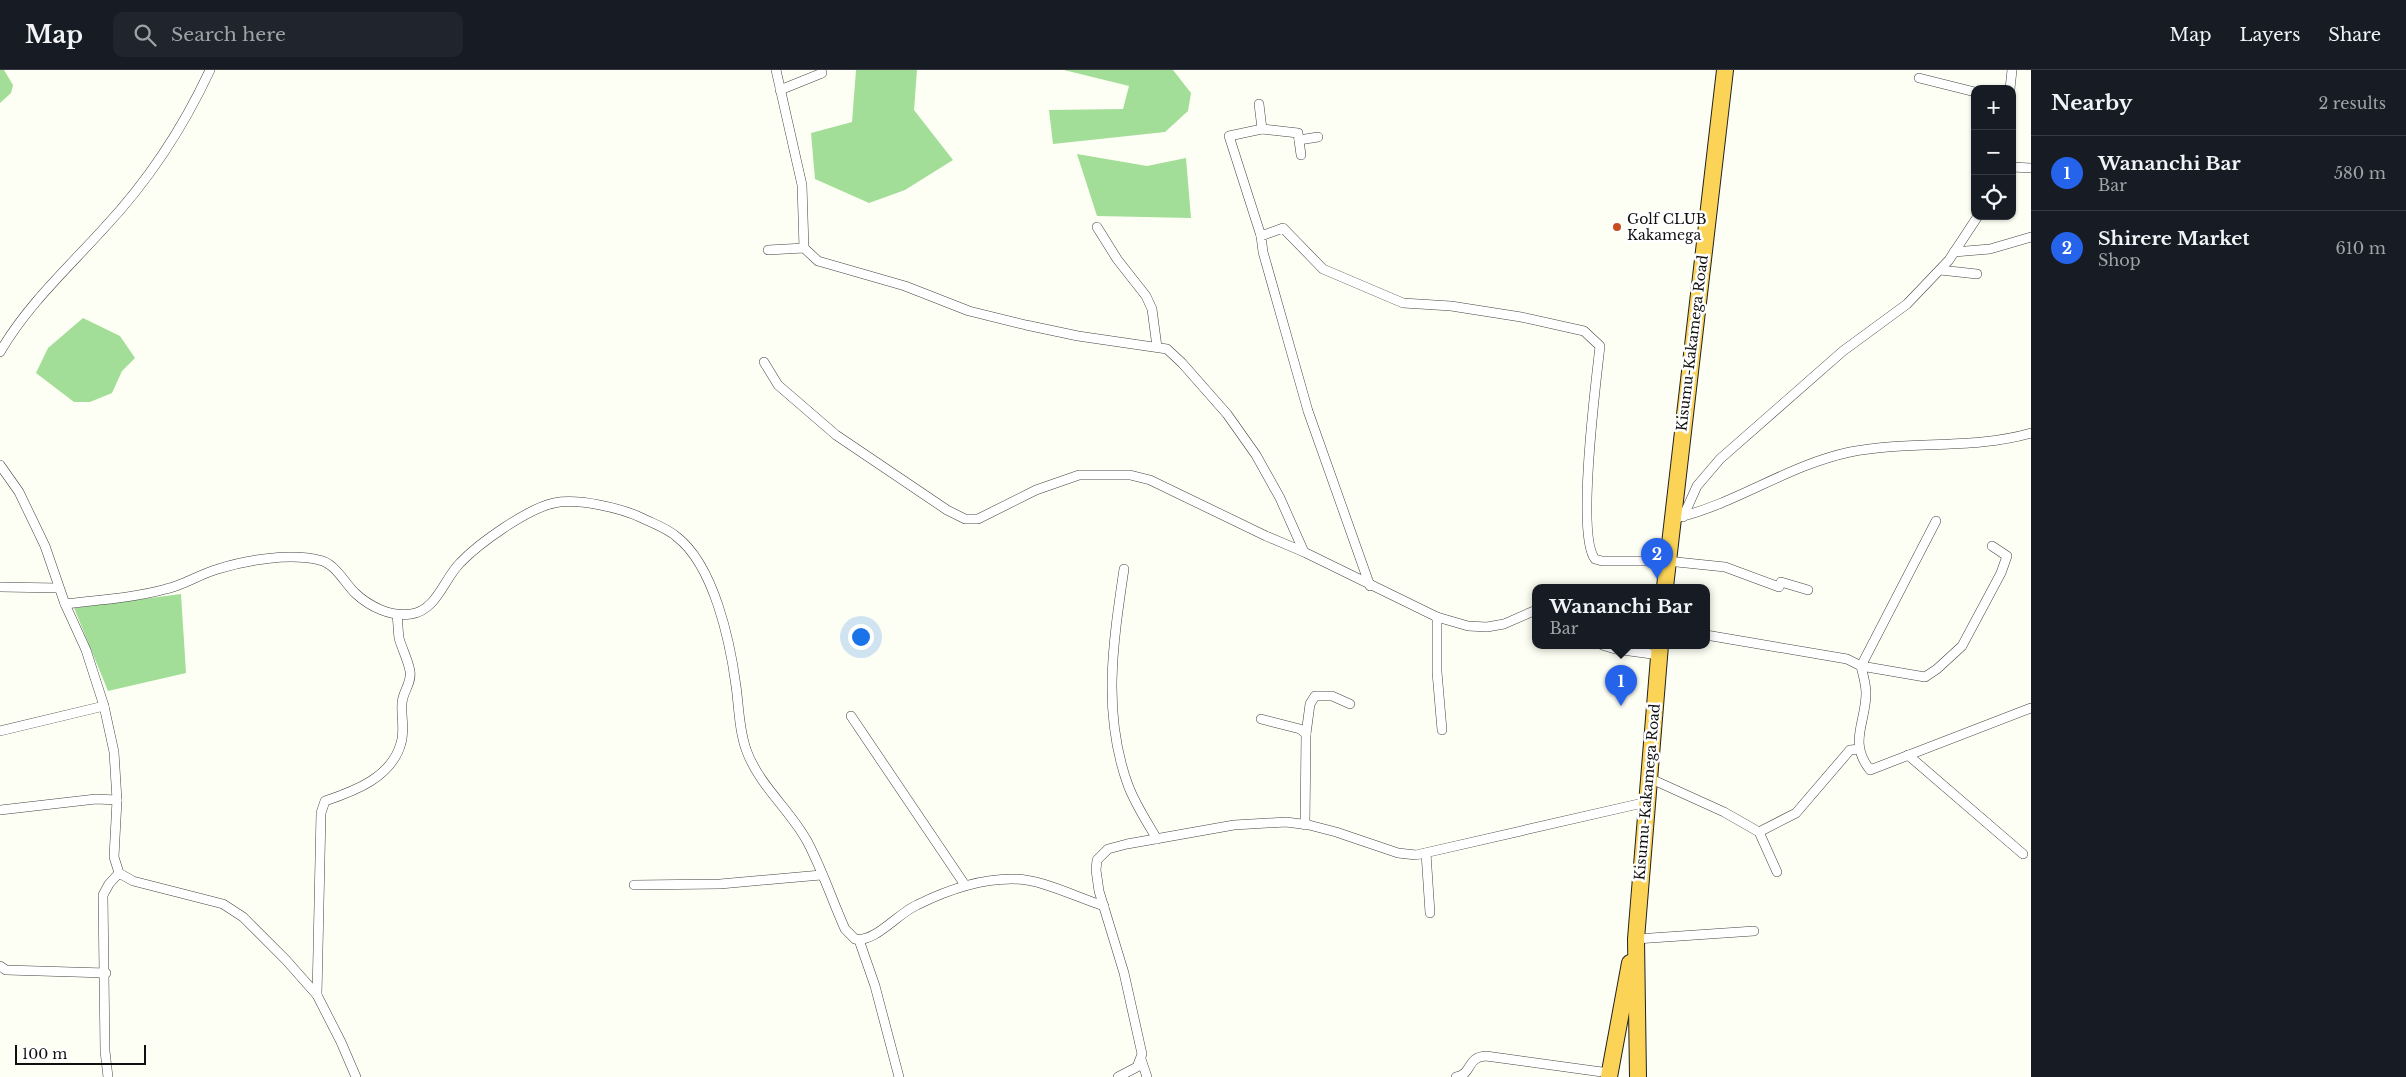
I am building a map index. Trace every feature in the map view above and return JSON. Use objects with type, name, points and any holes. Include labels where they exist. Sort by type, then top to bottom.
[{"type":"highway","name":"Kisumu-Kakamega Road","points":[[1665,584],[1667,561],[1677,518],[1725,70]]},
{"type":"highway","name":"Kisumu-Kakamega Road","points":[[1638,1077],[1636,938],[1642,838],[1647,802],[1659,650]]},
{"type":"highway","name":"Kisumu-Kakamega Road","points":[[1609,1075],[1636,938]]},
{"type":"street","points":[[0,352],[38,299],[106,227],[161,160],[192,109],[210,70]]},
{"type":"street","points":[[776,70],[802,185],[804,248],[818,261],[905,286],[969,311],[1078,336],[1167,349],[1182,362],[1232,421],[1256,455],[1280,498],[1304,552]]},
{"type":"street","points":[[2010,85],[2012,70]]},
{"type":"street","points":[[780,90],[822,73]]},
{"type":"street","points":[[1919,78],[1971,91]]},
{"type":"street","points":[[1259,104],[1262,129]]},
{"type":"street","points":[[1302,155],[1298,133],[1262,129],[1229,136],[1261,236],[1263,252],[1308,411],[1370,586]]},
{"type":"street","points":[[1299,140],[1318,137]]},
{"type":"street","points":[[2016,166],[2031,168]]},
{"type":"street","points":[[1677,518],[1697,486],[1720,459],[1843,351],[1908,304],[1940,270],[1975,220]]},
{"type":"street","points":[[1098,228],[1152,309],[1157,347]]},
{"type":"street","points":[[1261,236],[1282,228],[1323,269],[1403,303],[1521,316],[1584,331],[1600,346],[1588,494],[1588,547],[1595,559],[1602,561],[1667,561],[1725,567],[1779,587],[1781,582],[1808,590]]},
{"type":"street","points":[[1954,252],[1990,249],[2031,236]]},
{"type":"street","points":[[768,250],[804,248]]},
{"type":"street","points":[[1940,270],[1977,274]]},
{"type":"street","points":[[764,362],[778,385],[836,435],[947,510],[965,519],[985,517],[1012,502],[1064,479],[1093,474],[1130,475],[1150,480],[1437,617],[1468,626],[1487,628],[1504,624],[1532,612]]},
{"type":"street","points":[[1677,518],[1710,507],[1812,462],[1851,452],[1993,441],[2031,433]]},
{"type":"street","points":[[0,465],[19,492],[45,546],[65,604],[86,650],[104,706],[114,752],[117,800],[114,857],[118,873],[133,881],[223,904],[242,917],[286,960],[317,994],[356,1077]]},
{"type":"street","points":[[65,604],[132,596],[168,589],[216,570],[253,561],[304,558],[322,560],[338,572],[356,594],[380,610],[391,615],[421,612],[435,599],[459,564],[486,541],[521,518],[552,503],[578,503],[631,513],[668,530],[692,552],[716,602],[726,631],[746,750],[758,773],[804,836],[844,929],[855,939],[872,937],[915,905],[965,885],[1013,879],[1028,881],[1104,906]]},
{"type":"street","points":[[1936,522],[1861,666],[1866,693],[1859,738],[1859,749],[1863,761],[1870,770],[2031,708]]},
{"type":"street","points":[[1710,636],[1846,659],[1861,666],[1925,677],[1962,646],[2001,573],[2007,556],[1992,546]]},
{"type":"street","points":[[1124,569],[1111,674],[1111,707],[1116,751],[1128,787],[1157,839]]},
{"type":"street","points":[[0,587],[59,588]]},
{"type":"street","points":[[317,994],[321,814],[325,801],[356,790],[382,772],[395,758],[402,742],[403,695],[410,680],[410,671],[399,638],[397,615]]},
{"type":"street","points":[[1437,617],[1437,672],[1442,730]]},
{"type":"street","points":[[1614,649],[1659,650]]},
{"type":"street","points":[[1305,825],[1306,734],[1311,701],[1315,696],[1332,696],[1350,704]]},
{"type":"street","points":[[0,731],[104,706]]},
{"type":"street","points":[[851,716],[965,885]]},
{"type":"street","points":[[1261,719],[1300,729],[1306,734]]},
{"type":"street","points":[[1759,832],[1796,813],[1850,750],[1859,749]]},
{"type":"street","points":[[1908,755],[2022,854]]},
{"type":"street","points":[[1649,778],[1724,812],[1759,832],[1777,872]]},
{"type":"street","points":[[0,810],[96,799],[117,800]]},
{"type":"street","points":[[1147,1077],[1141,1059],[1141,1041],[1124,973],[1097,878],[1097,860],[1103,853],[1113,848],[1234,825],[1286,822],[1305,825],[1398,853],[1426,853],[1647,802]]},
{"type":"street","points":[[1426,853],[1430,913]]},
{"type":"street","points":[[108,1077],[105,1052],[104,895],[109,884],[118,873]]},
{"type":"street","points":[[634,885],[720,884],[821,876]]},
{"type":"street","points":[[1636,938],[1754,931]]},
{"type":"street","points":[[859,940],[875,986],[899,1077]]},
{"type":"street","points":[[0,966],[6,970],[106,974]]},
{"type":"street","points":[[1456,1077],[1468,1071],[1472,1061],[1478,1056],[1609,1075]]},
{"type":"street","points":[[1118,1077],[1137,1067],[1141,1059]]},
{"type":"green space","points":[[0,70],[4,70],[13,85],[11,93],[0,103]]},
{"type":"green space","points":[[856,70],[917,70],[914,110],[953,160],[905,190],[869,203],[815,179],[811,133],[852,122]]},
{"type":"green space","points":[[1064,70],[1173,70],[1191,93],[1188,111],[1165,132],[1053,144],[1049,110],[1123,109],[1129,86]]},
{"type":"green space","points":[[1077,154],[1147,166],[1186,158],[1191,218],[1097,216]]},
{"type":"green space","points":[[83,318],[120,336],[135,358],[122,371],[112,393],[90,402],[74,402],[36,373],[48,348]]},
{"type":"green space","points":[[181,594],[186,673],[108,691],[74,608]]},
{"type":"place","name":"Golf CLUB Kakamega","points":[[1617,227]]},
{"type":"place","name":"Shirere Market","points":[[1657,579]]},
{"type":"place","name":"Wananchi Bar","points":[[1621,706]]}]
